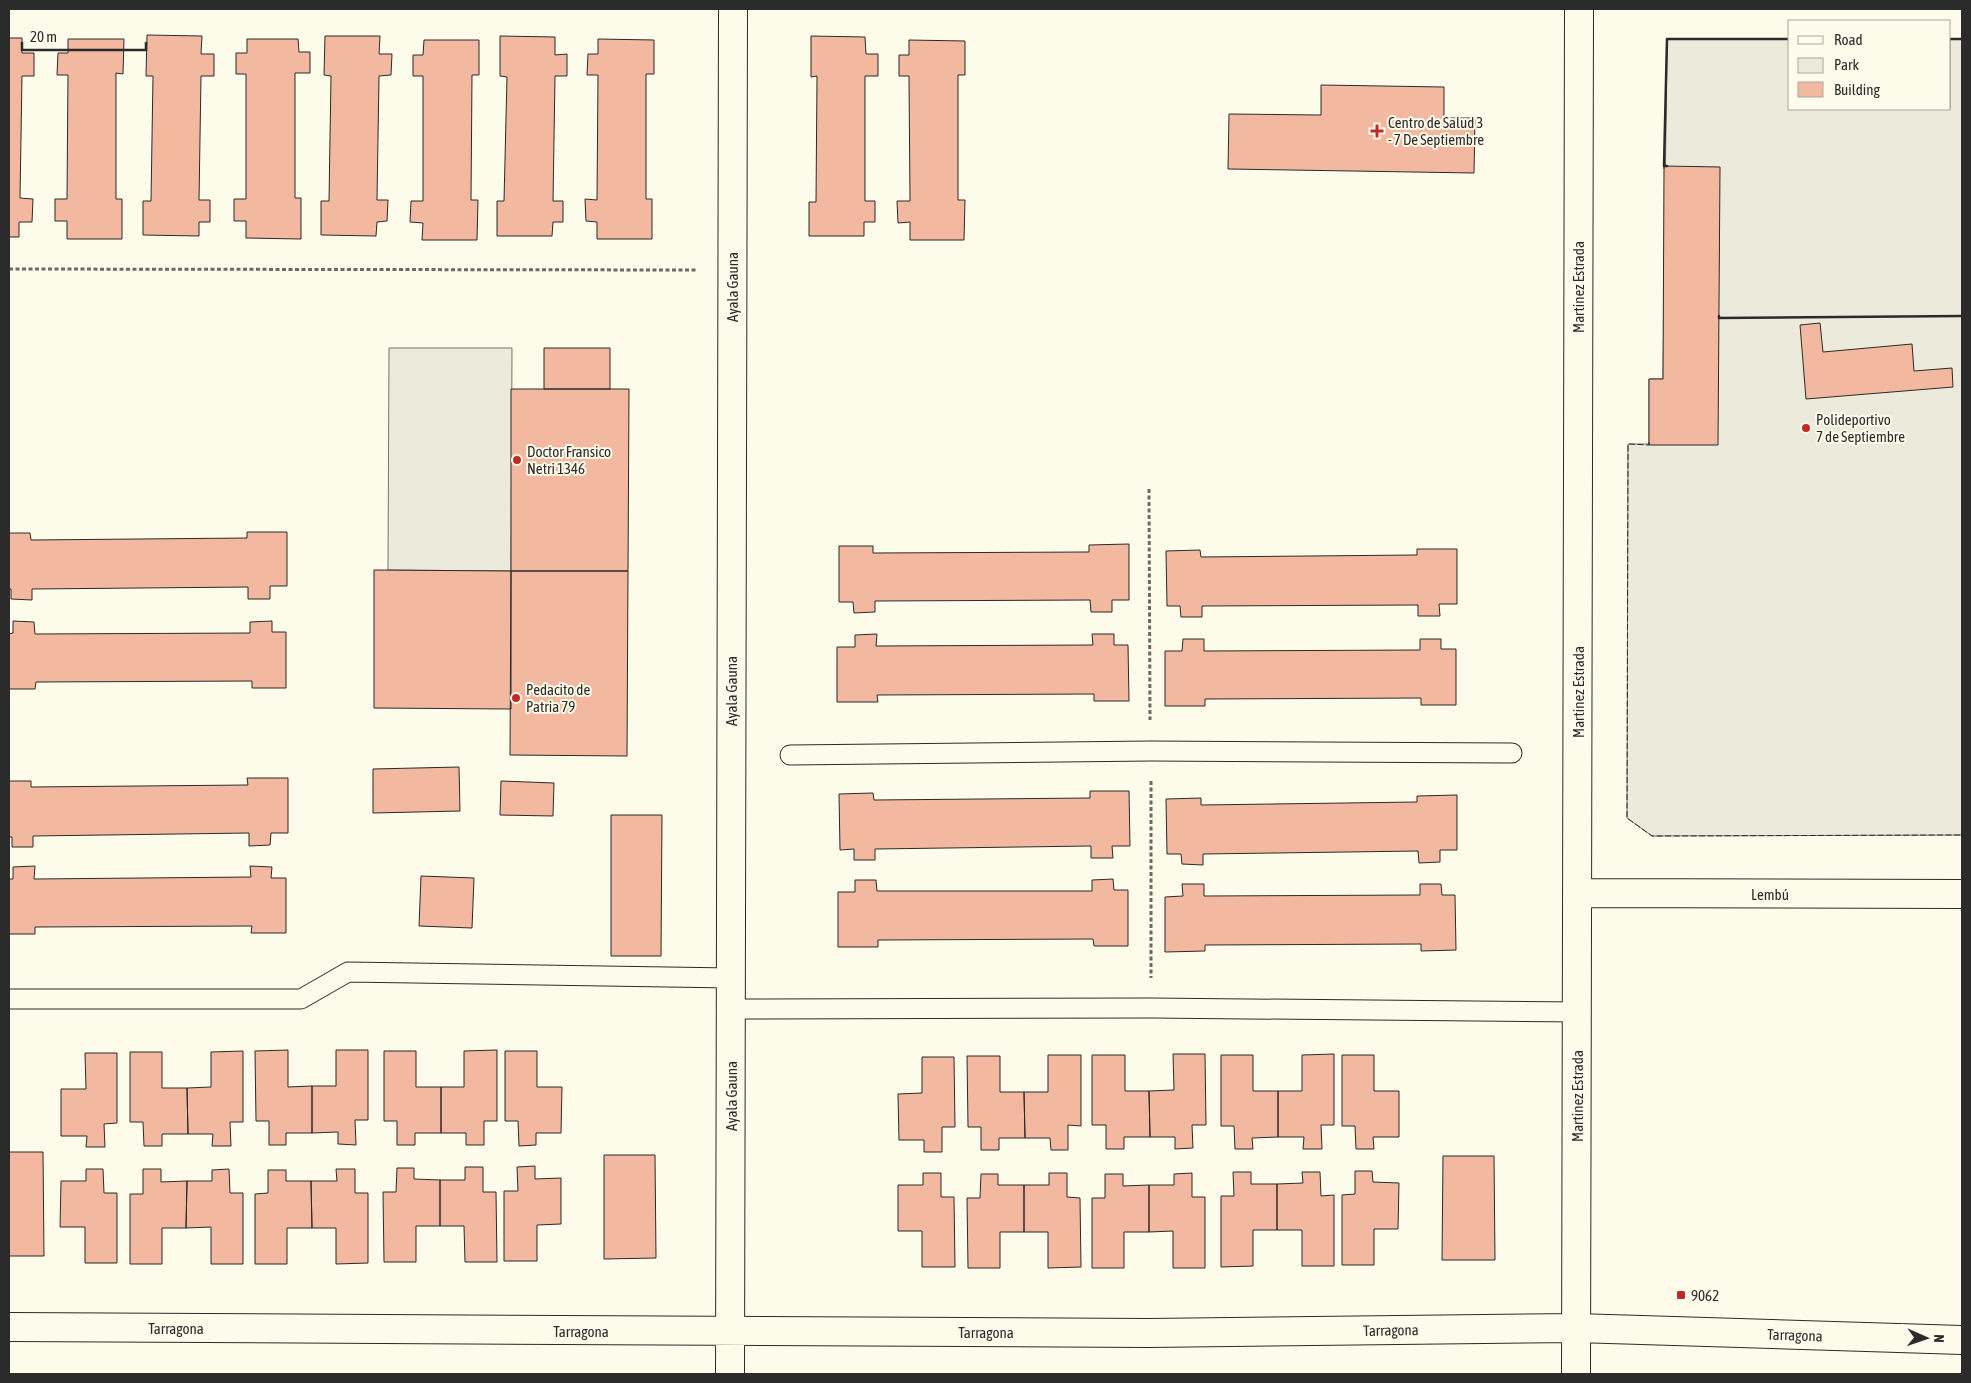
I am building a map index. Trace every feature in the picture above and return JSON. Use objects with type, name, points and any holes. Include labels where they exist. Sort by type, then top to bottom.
[{"type":"street","name":"Ayala Gauna","points":[[730,1374],[733,9]]},
{"type":"street","name":"Martinez Estrada","points":[[1576,1374],[1579,9]]},
{"type":"street","name":"Lembú","points":[[1577,893],[1962,894]]},
{"type":"street","name":"Tarragona","points":[[9,1327],[1148,1333],[1576,1328],[1962,1340]]},
{"type":"lane","points":[[790,755],[1141,751],[1512,753]]},
{"type":"lane","points":[[9,999],[301,999],[348,972],[730,978]]},
{"type":"lane","points":[[731,1009],[1151,1008],[1577,1012]]},
{"type":"path","points":[[9,269],[732,270]]},
{"type":"green space","name":"Polideportivo 7 de Septiembre","points":[[1667,39],[1788,39],[1788,110],[1951,110],[1951,39],[1962,39],[1962,835],[1652,836],[1627,818],[1628,444],[1649,444],[1649,379],[1663,379]]},
{"type":"green space","points":[[389,348],[512,348],[511,571],[388,570]]},
{"type":"building","points":[[147,35],[202,36],[201,54],[214,54],[214,76],[201,76],[199,200],[210,200],[210,222],[199,222],[199,236],[143,235],[143,201],[151,201],[153,76],[146,76]]},
{"type":"building","points":[[325,36],[380,36],[379,54],[392,54],[391,75],[379,76],[377,200],[388,200],[387,221],[377,222],[376,236],[321,235],[321,201],[329,201],[331,76],[324,75]]},
{"type":"building","points":[[500,36],[555,37],[555,55],[567,54],[567,76],[555,76],[553,201],[563,201],[563,222],[553,222],[552,236],[497,236],[497,201],[504,201],[507,77],[500,76]]},
{"type":"building","points":[[811,36],[865,37],[866,54],[878,54],[878,76],[865,76],[865,201],[875,201],[875,222],[864,222],[864,236],[809,236],[809,202],[816,202],[817,76],[811,77]]},
{"type":"building","points":[[9,38],[22,38],[22,53],[34,53],[34,76],[22,76],[20,198],[33,199],[32,222],[19,222],[19,237],[9,237]]},
{"type":"building","points":[[68,39],[124,39],[123,74],[116,73],[116,199],[122,199],[122,239],[67,239],[67,221],[55,221],[55,199],[67,199],[68,75],[57,75],[58,53],[68,53]]},
{"type":"building","points":[[247,39],[298,39],[299,52],[310,52],[310,73],[295,73],[295,198],[301,198],[301,239],[246,238],[246,221],[234,221],[234,199],[246,199],[246,74],[236,74],[236,53],[247,53]]},
{"type":"building","points":[[598,39],[654,40],[654,74],[646,74],[646,199],[652,199],[652,239],[597,239],[597,222],[586,221],[585,199],[597,200],[598,75],[587,75],[588,54],[598,54]]},
{"type":"building","points":[[424,40],[479,40],[479,75],[472,75],[471,200],[478,200],[477,240],[422,240],[423,223],[410,222],[411,201],[423,201],[423,76],[413,76],[413,55],[423,55]]},
{"type":"building","points":[[909,40],[965,41],[965,75],[958,75],[958,200],[965,200],[964,240],[910,240],[910,222],[898,223],[897,201],[910,201],[909,76],[899,76],[899,55],[909,55]]},
{"type":"building","points":[[1321,85],[1444,87],[1444,118],[1475,118],[1474,173],[1228,169],[1229,114],[1321,115]]},
{"type":"building","points":[[1664,166],[1720,167],[1718,445],[1649,445],[1649,379],[1663,379]]},
{"type":"building","points":[[1820,323],[1823,352],[1912,344],[1914,371],[1952,368],[1953,387],[1806,399],[1800,325]]},
{"type":"building","points":[[544,348],[610,348],[610,389],[544,389]]},
{"type":"building","points":[[511,389],[629,389],[628,571],[511,571]]},
{"type":"building","points":[[247,532],[287,532],[287,586],[270,586],[270,599],[248,599],[248,587],[32,589],[32,600],[11,599],[11,589],[9,589],[9,533],[30,533],[31,540],[247,538]]},
{"type":"building","points":[[1129,544],[1129,600],[1112,600],[1112,612],[1091,612],[1090,600],[875,601],[875,612],[854,613],[853,602],[839,602],[839,546],[873,546],[873,553],[1089,552],[1089,545]]},
{"type":"building","points":[[1417,549],[1457,549],[1457,604],[1439,604],[1440,616],[1418,616],[1418,605],[1202,606],[1202,617],[1181,617],[1180,606],[1167,606],[1166,551],[1200,550],[1201,557],[1417,555]]},
{"type":"building","points":[[374,570],[511,571],[511,709],[374,708]]},
{"type":"building","points":[[511,571],[628,571],[627,756],[510,755]]},
{"type":"building","points":[[13,621],[34,622],[35,634],[250,633],[250,622],[272,621],[272,632],[286,632],[286,688],[252,688],[252,681],[36,682],[35,689],[9,689],[9,634],[13,633]]},
{"type":"building","points":[[877,634],[876,646],[1093,645],[1092,634],[1114,634],[1114,645],[1128,645],[1129,701],[1094,701],[1094,694],[877,695],[878,702],[837,702],[837,647],[855,647],[855,635]]},
{"type":"building","points":[[1183,639],[1204,639],[1204,651],[1420,650],[1420,639],[1441,639],[1441,649],[1456,649],[1456,705],[1421,705],[1421,698],[1205,699],[1205,706],[1165,706],[1165,651],[1182,651]]},
{"type":"building","points":[[459,767],[460,811],[373,813],[373,769]]},
{"type":"building","points":[[247,778],[288,778],[288,833],[271,833],[270,845],[249,846],[249,833],[33,836],[33,847],[12,847],[12,837],[9,837],[9,781],[31,781],[31,787],[248,785]]},
{"type":"building","points":[[501,781],[554,783],[553,816],[500,815]]},
{"type":"building","points":[[1090,791],[1129,791],[1130,846],[1112,846],[1113,858],[1091,858],[1091,846],[875,849],[875,860],[854,860],[854,849],[840,850],[839,794],[873,793],[874,800],[1090,798]]},
{"type":"building","points":[[1457,795],[1457,850],[1440,850],[1440,862],[1419,863],[1418,851],[1203,854],[1203,865],[1182,864],[1181,854],[1167,854],[1166,799],[1201,798],[1201,805],[1417,802],[1417,796]]},
{"type":"building","points":[[611,815],[662,815],[661,956],[611,956]]},
{"type":"building","points":[[35,866],[34,879],[251,877],[250,866],[272,867],[271,878],[286,878],[286,933],[251,933],[252,926],[35,927],[35,934],[9,934],[9,879],[13,879],[13,867]]},
{"type":"building","points":[[421,876],[474,878],[472,928],[419,926]]},
{"type":"building","points":[[1113,879],[1114,890],[1128,890],[1128,946],[1094,946],[1093,939],[878,940],[878,947],[838,947],[838,892],[855,892],[855,880],[876,880],[877,891],[1092,891],[1092,880]]},
{"type":"building","points":[[1182,884],[1204,884],[1204,896],[1420,895],[1420,884],[1441,884],[1442,895],[1455,895],[1456,950],[1421,951],[1421,944],[1205,945],[1205,951],[1165,952],[1165,897],[1183,896]]},
{"type":"building","points":[[288,1050],[288,1087],[312,1086],[312,1133],[286,1133],[286,1145],[269,1145],[269,1121],[256,1121],[255,1051]]},
{"type":"building","points":[[336,1050],[368,1050],[368,1120],[355,1120],[356,1145],[338,1144],[338,1132],[312,1133],[312,1086],[336,1086]]},
{"type":"building","points":[[497,1050],[497,1121],[484,1121],[484,1145],[466,1145],[466,1133],[441,1133],[441,1087],[464,1087],[464,1051]]},
{"type":"building","points":[[243,1051],[243,1122],[230,1122],[231,1146],[212,1146],[213,1134],[188,1134],[187,1088],[211,1087],[211,1052]]},
{"type":"building","points":[[384,1051],[416,1051],[416,1087],[441,1087],[441,1133],[415,1133],[415,1145],[397,1145],[397,1121],[384,1121]]},
{"type":"building","points":[[505,1051],[537,1051],[537,1087],[562,1087],[561,1133],[536,1133],[536,1145],[519,1146],[518,1121],[505,1121]]},
{"type":"building","points":[[130,1052],[162,1052],[162,1088],[187,1088],[188,1134],[162,1134],[162,1146],[144,1146],[143,1122],[130,1122]]},
{"type":"building","points":[[85,1053],[117,1053],[117,1123],[104,1124],[105,1147],[86,1147],[87,1136],[61,1136],[61,1089],[86,1089]]},
{"type":"building","points":[[1173,1054],[1205,1054],[1206,1125],[1192,1125],[1193,1148],[1175,1149],[1175,1137],[1150,1137],[1149,1091],[1174,1090]]},
{"type":"building","points":[[1334,1054],[1334,1125],[1321,1125],[1322,1149],[1303,1149],[1304,1137],[1278,1137],[1278,1091],[1302,1091],[1302,1055]]},
{"type":"building","points":[[1048,1055],[1081,1055],[1081,1126],[1068,1125],[1068,1150],[1051,1150],[1050,1138],[1025,1138],[1024,1092],[1048,1092]]},
{"type":"building","points":[[1092,1055],[1125,1055],[1125,1091],[1149,1091],[1150,1137],[1124,1137],[1124,1149],[1106,1149],[1106,1125],[1092,1125]]},
{"type":"building","points":[[1221,1055],[1253,1055],[1253,1091],[1278,1091],[1278,1137],[1252,1138],[1253,1149],[1235,1149],[1234,1126],[1221,1126]]},
{"type":"building","points":[[1342,1055],[1374,1055],[1374,1091],[1399,1091],[1399,1137],[1373,1137],[1374,1149],[1356,1149],[1355,1126],[1342,1126]]},
{"type":"building","points":[[967,1056],[1000,1056],[1000,1092],[1024,1092],[1025,1138],[999,1138],[999,1150],[981,1150],[981,1127],[968,1127]]},
{"type":"building","points":[[922,1057],[954,1057],[955,1127],[942,1127],[942,1152],[924,1152],[924,1140],[899,1140],[898,1094],[922,1093]]},
{"type":"building","points":[[9,1152],[43,1152],[44,1256],[9,1256]]},
{"type":"building","points":[[604,1155],[655,1155],[656,1258],[604,1259]]},
{"type":"building","points":[[1443,1156],[1494,1156],[1495,1260],[1442,1260]]},
{"type":"building","points":[[535,1166],[535,1179],[561,1178],[561,1224],[537,1225],[537,1261],[504,1261],[504,1191],[518,1191],[517,1167]]},
{"type":"building","points":[[465,1167],[483,1167],[483,1192],[496,1192],[497,1262],[465,1262],[464,1226],[440,1226],[440,1180],[465,1180]]},
{"type":"building","points":[[397,1168],[414,1168],[414,1179],[440,1180],[440,1226],[416,1226],[416,1262],[384,1262],[383,1192],[396,1192]]},
{"type":"building","points":[[86,1169],[103,1169],[104,1193],[117,1193],[117,1263],[85,1263],[85,1227],[60,1227],[61,1181],[86,1181]]},
{"type":"building","points":[[143,1169],[161,1169],[161,1182],[187,1181],[186,1228],[162,1228],[162,1264],[130,1264],[130,1194],[143,1194]]},
{"type":"building","points":[[229,1169],[230,1193],[243,1193],[243,1264],[211,1264],[211,1227],[186,1228],[187,1181],[212,1181],[212,1170]]},
{"type":"building","points":[[336,1169],[355,1169],[355,1193],[368,1193],[368,1263],[336,1264],[336,1228],[312,1228],[311,1181],[337,1181]]},
{"type":"building","points":[[268,1170],[286,1170],[286,1181],[311,1181],[312,1228],[287,1228],[287,1264],[255,1264],[255,1194],[268,1193]]},
{"type":"building","points":[[1355,1171],[1372,1171],[1373,1182],[1399,1183],[1398,1229],[1374,1229],[1374,1265],[1342,1265],[1342,1195],[1355,1194]]},
{"type":"building","points":[[1233,1172],[1251,1172],[1251,1184],[1277,1184],[1277,1230],[1253,1230],[1253,1266],[1221,1267],[1221,1196],[1234,1196]]},
{"type":"building","points":[[1302,1172],[1320,1172],[1321,1196],[1334,1195],[1334,1266],[1302,1266],[1302,1230],[1277,1230],[1277,1184],[1303,1183]]},
{"type":"building","points":[[923,1173],[941,1173],[941,1197],[954,1197],[955,1267],[922,1267],[922,1231],[898,1231],[898,1185],[923,1185]]},
{"type":"building","points":[[1049,1173],[1067,1173],[1067,1197],[1080,1198],[1081,1267],[1048,1268],[1048,1232],[1024,1232],[1024,1185],[1049,1185]]},
{"type":"building","points":[[1192,1173],[1192,1197],[1205,1197],[1205,1268],[1173,1268],[1173,1231],[1149,1232],[1149,1185],[1174,1185],[1174,1174]]},
{"type":"building","points":[[981,1174],[998,1174],[998,1185],[1024,1185],[1024,1232],[1000,1232],[1000,1268],[968,1268],[967,1198],[980,1198]]},
{"type":"building","points":[[1105,1174],[1123,1174],[1123,1186],[1149,1185],[1149,1232],[1124,1232],[1124,1268],[1092,1268],[1092,1198],[1105,1198]]},
{"type":"fence","points":[[1664,169],[1667,39],[1788,39]]},
{"type":"fence","points":[[1951,39],[1962,39]]},
{"type":"fence","points":[[1649,442],[1649,445],[1628,444],[1627,818],[1652,836],[1962,835]]},
{"type":"wall","points":[[1667,166],[1664,166],[1667,39],[1788,39]]},
{"type":"wall","points":[[1951,39],[1962,39]]},
{"type":"wall","points":[[1719,316],[1719,318],[1962,316]]},
{"type":"place","name":"Centro de Salud 3 - 7 De Septiembre","points":[[1377,131]]},
{"type":"place","name":"Polideportivo 7 de Septiembre","points":[[1806,428]]},
{"type":"place","name":"Doctor Fransico Netri 1346","points":[[517,460]]},
{"type":"place","name":"Pedacito de Patria 79","points":[[516,698]]},
{"type":"place","name":"9062","points":[[1681,1295]]}]
